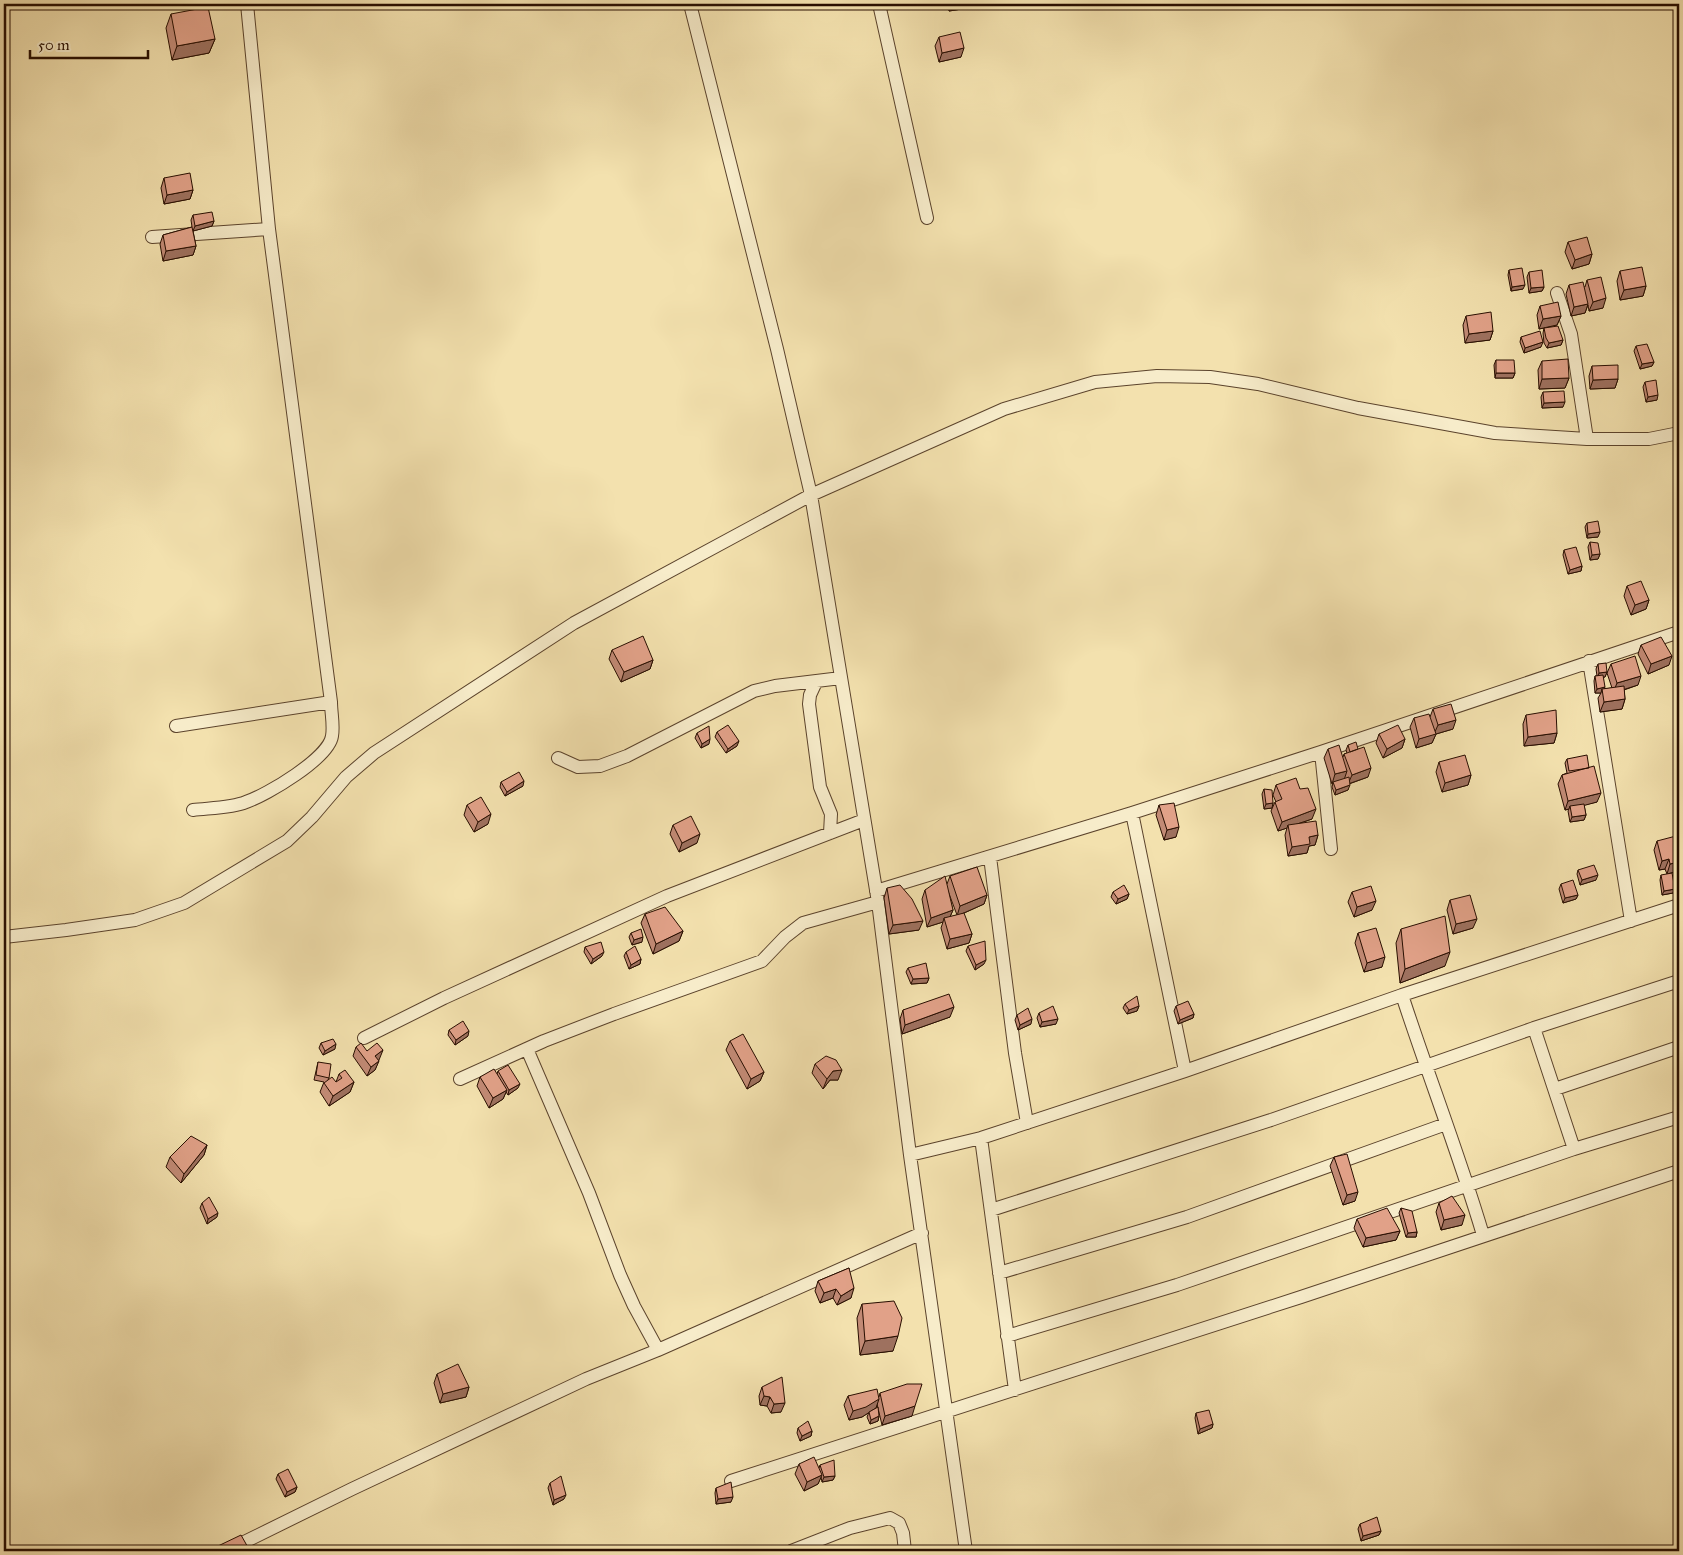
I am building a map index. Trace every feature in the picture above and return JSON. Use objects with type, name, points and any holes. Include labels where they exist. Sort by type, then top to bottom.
[{"type":"street","points":[[194,810],[245,803],[267,792],[315,761],[327,749],[332,737],[331,702],[269,229],[247,4]]},
{"type":"street","points":[[690,4],[777,349],[811,495],[877,896],[910,1154],[966,1551]]},
{"type":"street","points":[[879,4],[927,218]]},
{"type":"street","points":[[152,237],[269,229]]},
{"type":"street","points":[[1557,293],[1571,334],[1587,439]]},
{"type":"street","points":[[4,937],[135,920],[184,903],[287,841],[312,817],[346,777],[374,753],[574,623],[811,495],[1004,409],[1095,382],[1157,376],[1210,377],[1258,384],[1358,408],[1495,433],[1587,439],[1649,439],[1679,433]]},
{"type":"street","points":[[460,1079],[527,1049],[614,1014],[762,961],[785,937],[803,923],[990,856],[1132,813],[1321,752],[1679,632]]},
{"type":"street","points":[[1589,661],[1630,921]]},
{"type":"street","points":[[558,758],[578,767],[600,766],[627,756],[754,691],[776,686],[841,678]]},
{"type":"street","points":[[816,682],[810,695],[809,704],[820,787],[831,814],[830,833]]},
{"type":"street","points":[[176,726],[331,702]]},
{"type":"street","points":[[1321,752],[1331,850]]},
{"type":"street","points":[[1132,813],[1185,1070]]},
{"type":"street","points":[[364,1038],[452,994],[667,896],[864,820]]},
{"type":"street","points":[[990,856],[1015,1053],[1027,1123]]},
{"type":"street","points":[[910,1154],[981,1138],[1402,995],[1679,905]]},
{"type":"street","points":[[991,1210],[1271,1120],[1425,1065],[1679,981]]},
{"type":"street","points":[[1402,995],[1469,1186],[1483,1235]]},
{"type":"street","points":[[1534,1028],[1574,1149]]},
{"type":"street","points":[[1554,1089],[1679,1047]]},
{"type":"street","points":[[527,1049],[590,1193],[620,1275],[634,1306],[658,1350]]},
{"type":"street","points":[[1007,1336],[1177,1285],[1574,1149],[1679,1117]]},
{"type":"street","points":[[999,1273],[1187,1217],[1446,1124]]},
{"type":"street","points":[[981,1138],[1015,1390]]},
{"type":"street","points":[[731,1481],[946,1410],[1015,1390],[1679,1170]]},
{"type":"street","points":[[226,1551],[586,1379],[658,1350],[922,1233]]},
{"type":"street","points":[[791,1551],[850,1528],[890,1518],[899,1523],[903,1532],[905,1551]]},
{"type":"building","points":[[208,7],[215,39],[177,46],[171,14]]},
{"type":"building","points":[[960,32],[964,48],[942,53],[939,37]]},
{"type":"building","points":[[190,173],[193,190],[167,195],[164,178]]},
{"type":"building","points":[[212,212],[214,221],[195,226],[193,215]]},
{"type":"building","points":[[192,227],[196,246],[166,251],[163,235]]},
{"type":"building","points":[[1587,237],[1592,254],[1575,260],[1568,242]]},
{"type":"building","points":[[1642,267],[1646,286],[1624,290],[1620,271]]},
{"type":"building","points":[[1522,268],[1525,285],[1512,287],[1509,270]]},
{"type":"building","points":[[1542,270],[1544,287],[1531,288],[1529,272]]},
{"type":"building","points":[[1601,277],[1606,298],[1593,302],[1587,280]]},
{"type":"building","points":[[1583,282],[1588,304],[1574,307],[1569,285]]},
{"type":"building","points":[[1558,302],[1561,316],[1543,319],[1540,306]]},
{"type":"building","points":[[1491,312],[1493,331],[1469,334],[1466,316]]},
{"type":"building","points":[[1558,326],[1563,340],[1549,343],[1544,328]]},
{"type":"building","points":[[1540,331],[1543,342],[1525,348],[1521,337]]},
{"type":"building","points":[[1647,344],[1654,362],[1642,364],[1636,346]]},
{"type":"building","points":[[1568,359],[1569,378],[1542,379],[1542,361]]},
{"type":"building","points":[[1496,360],[1514,360],[1515,373],[1496,373]]},
{"type":"building","points":[[1618,365],[1618,379],[1593,380],[1592,366]]},
{"type":"building","points":[[1656,380],[1658,395],[1648,397],[1645,382]]},
{"type":"building","points":[[1564,391],[1565,402],[1544,403],[1543,392]]},
{"type":"building","points":[[1598,521],[1600,532],[1588,534],[1587,523]]},
{"type":"building","points":[[1590,542],[1598,543],[1600,554],[1592,555]]},
{"type":"building","points":[[1576,547],[1582,566],[1570,570],[1564,550]]},
{"type":"building","points":[[1641,581],[1649,600],[1635,605],[1627,586]]},
{"type":"building","points":[[643,636],[653,660],[624,672],[612,650]]},
{"type":"building","points":[[1661,637],[1672,656],[1651,664],[1641,645]]},
{"type":"building","points":[[1635,656],[1641,676],[1617,683],[1611,664]]},
{"type":"building","points":[[1606,663],[1607,672],[1599,673],[1598,664]]},
{"type":"building","points":[[1603,675],[1605,687],[1597,689],[1595,676]]},
{"type":"building","points":[[1624,686],[1625,699],[1604,702],[1602,689]]},
{"type":"building","points":[[1451,704],[1456,720],[1438,725],[1433,709]]},
{"type":"building","points":[[1556,710],[1557,733],[1528,737],[1526,715]]},
{"type":"building","points":[[1429,714],[1436,734],[1419,739],[1414,718]]},
{"type":"building","points":[[728,725],[739,741],[728,749],[717,732]]},
{"type":"building","points":[[1398,725],[1405,739],[1387,749],[1379,734]]},
{"type":"building","points":[[709,726],[710,739],[702,744],[697,733]]},
{"type":"building","points":[[1356,742],[1358,749],[1350,752],[1348,745]]},
{"type":"building","points":[[1339,745],[1347,771],[1335,774],[1328,749]]},
{"type":"building","points":[[1364,747],[1371,768],[1352,775],[1344,754]]},
{"type":"building","points":[[1465,755],[1471,775],[1445,783],[1439,762]]},
{"type":"building","points":[[1587,755],[1589,768],[1569,771],[1567,759]]},
{"type":"building","points":[[1594,766],[1601,793],[1568,801],[1562,775]]},
{"type":"building","points":[[519,772],[524,781],[507,792],[501,782]]},
{"type":"building","points":[[1349,777],[1350,785],[1336,790],[1333,782]]},
{"type":"building","points":[[1296,778],[1300,789],[1308,788],[1316,809],[1282,822],[1275,802],[1282,799],[1276,785]]},
{"type":"building","points":[[1264,789],[1272,790],[1273,803],[1266,804]]},
{"type":"building","points":[[481,797],[491,814],[478,822],[467,805]]},
{"type":"building","points":[[1174,803],[1179,827],[1167,830],[1159,805]]},
{"type":"building","points":[[1584,804],[1586,815],[1572,817],[1570,806]]},
{"type":"building","points":[[691,816],[700,834],[682,843],[673,825]]},
{"type":"building","points":[[1316,821],[1318,835],[1309,837],[1310,844],[1292,847],[1288,825]]},
{"type":"building","points":[[1676,836],[1679,862],[1670,864],[1669,859],[1662,861],[1657,841]]},
{"type":"building","points":[[4,840],[7,852],[4,853]]},
{"type":"building","points":[[1594,865],[1598,875],[1582,880],[1578,870]]},
{"type":"building","points":[[977,867],[987,895],[960,906],[950,876]]},
{"type":"building","points":[[1672,873],[1675,889],[1664,891],[1661,875]]},
{"type":"building","points":[[945,876],[953,910],[931,918],[925,890]]},
{"type":"building","points":[[1573,880],[1578,895],[1565,898],[1561,884]]},
{"type":"building","points":[[900,885],[912,899],[923,921],[893,925],[887,888]]},
{"type":"building","points":[[1124,885],[1129,894],[1118,899],[1113,892]]},
{"type":"building","points":[[1371,886],[1376,901],[1357,907],[1352,892]]},
{"type":"building","points":[[1470,895],[1477,919],[1456,924],[1450,900]]},
{"type":"building","points":[[665,907],[683,931],[656,944],[645,914]]},
{"type":"building","points":[[964,913],[972,934],[950,939],[944,918]]},
{"type":"building","points":[[1445,916],[1450,952],[1405,969],[1401,929]]},
{"type":"building","points":[[1376,928],[1385,957],[1367,963],[1358,933]]},
{"type":"building","points":[[641,929],[643,937],[634,940],[631,933]]},
{"type":"building","points":[[985,941],[986,960],[976,965],[968,946]]},
{"type":"building","points":[[601,942],[604,952],[593,959],[585,947]]},
{"type":"building","points":[[635,946],[641,959],[631,965],[626,952]]},
{"type":"building","points":[[926,963],[929,978],[913,979],[908,968]]},
{"type":"building","points":[[949,994],[954,1007],[905,1025],[903,1010]]},
{"type":"building","points":[[1137,996],[1139,1006],[1129,1010],[1125,1004]]},
{"type":"building","points":[[1188,1001],[1194,1014],[1180,1020],[1176,1006]]},
{"type":"building","points":[[1053,1006],[1058,1019],[1042,1022],[1039,1013]]},
{"type":"building","points":[[1028,1008],[1032,1019],[1020,1025],[1017,1015]]},
{"type":"building","points":[[463,1021],[469,1031],[456,1040],[449,1030]]},
{"type":"building","points":[[743,1034],[764,1072],[751,1079],[730,1041]]},
{"type":"building","points":[[333,1039],[336,1044],[325,1051],[321,1043]]},
{"type":"building","points":[[361,1043],[367,1051],[377,1043],[383,1050],[375,1056],[379,1061],[371,1067],[356,1047]]},
{"type":"building","points":[[826,1056],[836,1060],[842,1070],[833,1071],[827,1079],[815,1064]]},
{"type":"building","points":[[318,1062],[331,1064],[329,1078],[316,1075]]},
{"type":"building","points":[[508,1065],[520,1084],[509,1090],[498,1071]]},
{"type":"building","points":[[494,1069],[507,1090],[493,1098],[480,1077]]},
{"type":"building","points":[[345,1070],[354,1082],[333,1096],[324,1083],[332,1077],[336,1082],[342,1078],[339,1074]]},
{"type":"building","points":[[191,1136],[207,1145],[184,1174],[170,1157]]},
{"type":"building","points":[[1347,1154],[1358,1192],[1347,1195],[1334,1157]]},
{"type":"building","points":[[1452,1196],[1465,1215],[1444,1220],[1439,1203]]},
{"type":"building","points":[[209,1197],[218,1213],[208,1219],[202,1203]]},
{"type":"building","points":[[1387,1208],[1400,1231],[1366,1238],[1357,1219]]},
{"type":"building","points":[[1401,1208],[1412,1211],[1417,1232],[1408,1233]]},
{"type":"building","points":[[849,1268],[854,1288],[841,1296],[836,1289],[824,1293],[818,1281]]},
{"type":"building","points":[[894,1301],[902,1318],[898,1336],[865,1341],[862,1304]]},
{"type":"building","points":[[458,1364],[469,1387],[443,1394],[437,1374]]},
{"type":"building","points":[[782,1377],[785,1403],[774,1404],[770,1397],[764,1396],[762,1387]]},
{"type":"building","points":[[907,1384],[922,1384],[915,1406],[885,1416],[880,1393]]},
{"type":"building","points":[[877,1389],[879,1399],[866,1407],[853,1411],[848,1396]]},
{"type":"building","points":[[878,1407],[879,1416],[871,1420],[869,1412]]},
{"type":"building","points":[[1209,1410],[1213,1424],[1200,1429],[1196,1413]]},
{"type":"building","points":[[808,1421],[812,1431],[802,1436],[798,1428]]},
{"type":"building","points":[[814,1457],[822,1475],[807,1482],[799,1464]]},
{"type":"building","points":[[834,1460],[835,1476],[824,1477],[820,1465]]},
{"type":"building","points":[[288,1469],[297,1487],[287,1492],[278,1474]]},
{"type":"building","points":[[561,1476],[566,1495],[554,1500],[550,1483]]},
{"type":"building","points":[[731,1482],[733,1497],[718,1499],[716,1488]]},
{"type":"building","points":[[1377,1517],[1381,1531],[1363,1536],[1360,1524]]},
{"type":"building","points":[[241,1535],[250,1551],[220,1551],[218,1546]]}]
